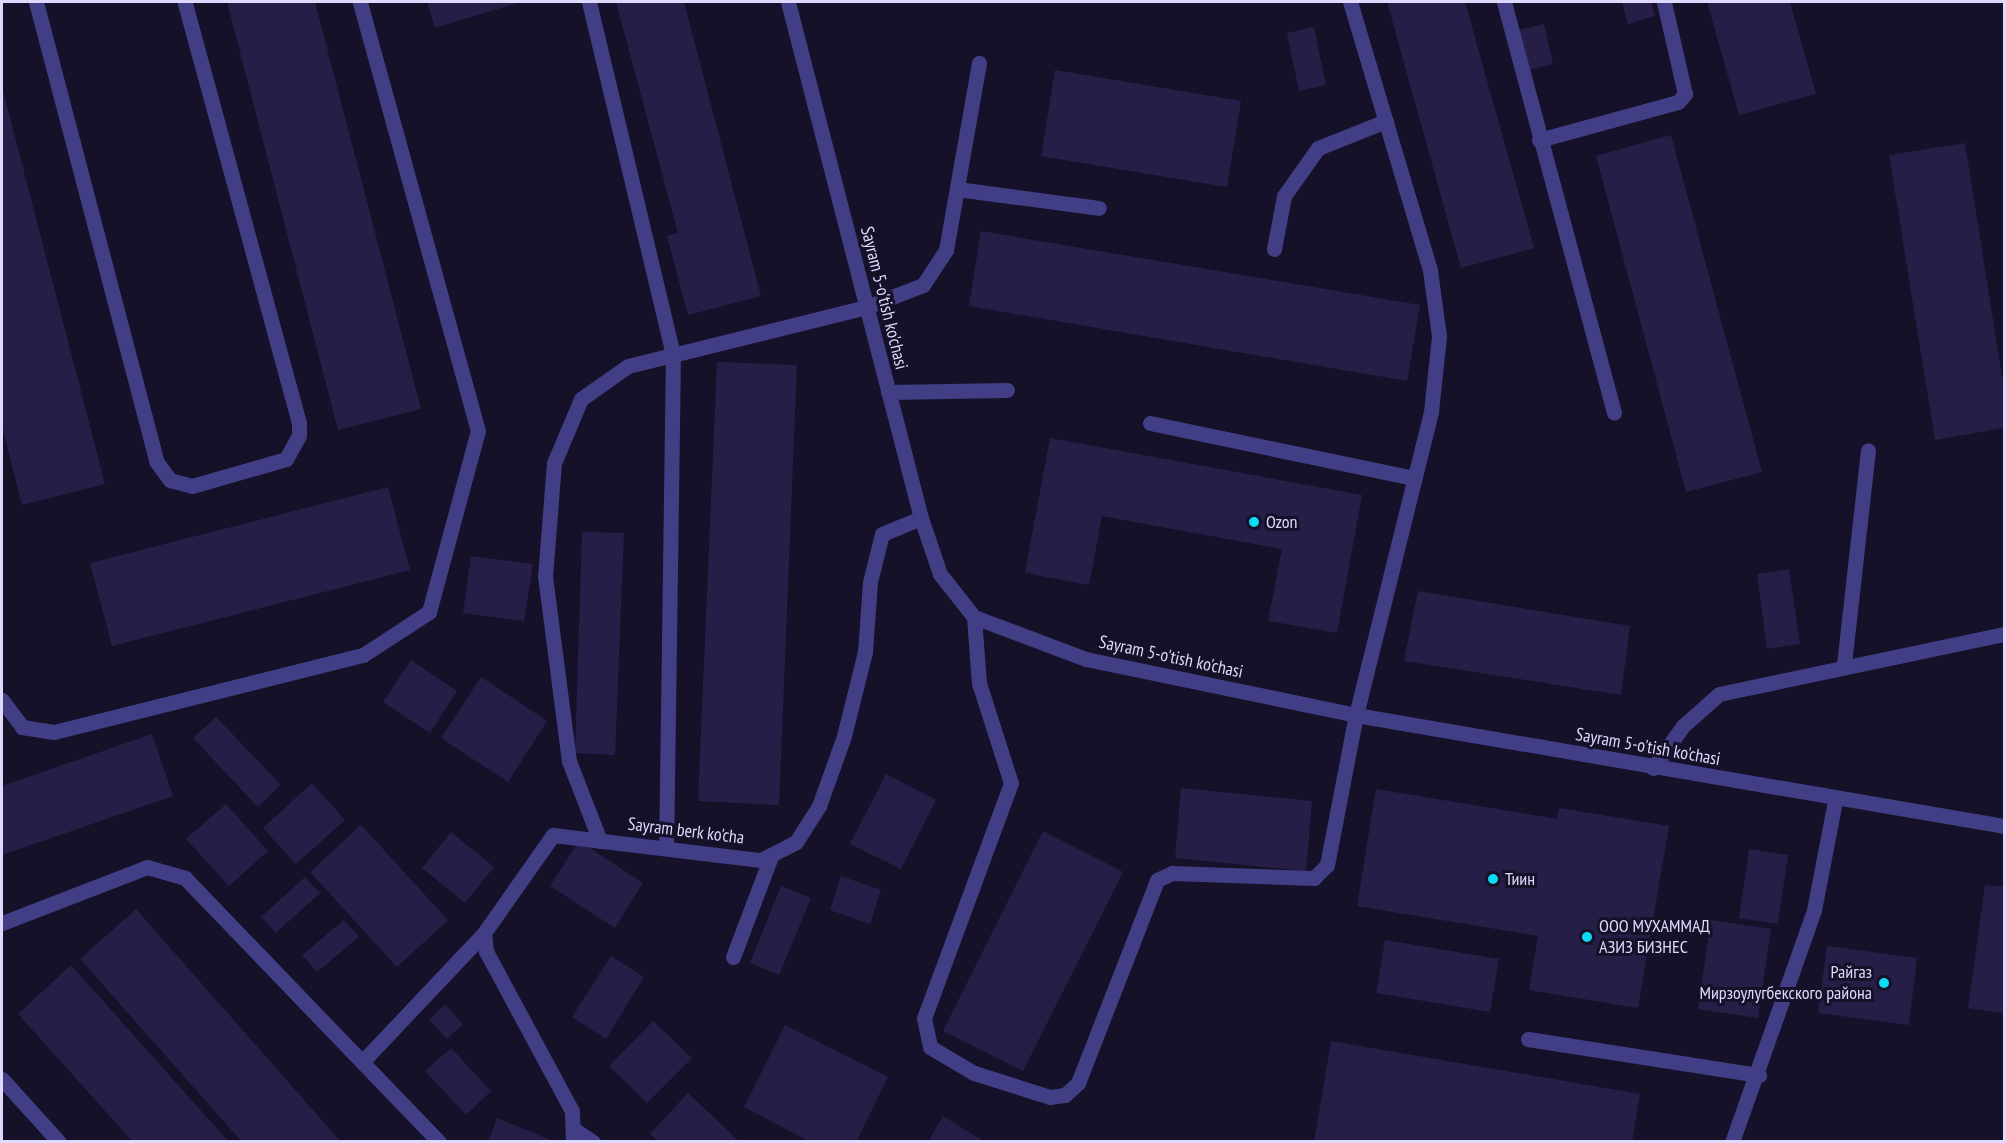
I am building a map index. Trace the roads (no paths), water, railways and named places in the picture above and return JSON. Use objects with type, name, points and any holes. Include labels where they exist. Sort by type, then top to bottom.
[{"type":"street","points":[[36,2],[156,461],[170,480],[192,486],[286,459],[299,436],[299,423],[185,2]]},
{"type":"street","points":[[2,700],[22,727],[54,732],[363,656],[429,612],[478,431],[360,2]]},
{"type":"street","points":[[589,2],[673,354],[666,848]]},
{"type":"street","name":"Sayram 5-o'tish ko'chasi","points":[[788,2],[921,518],[940,574],[974,617],[1086,659],[1356,715],[1835,801],[2004,826]]},
{"type":"street","points":[[974,617],[978,683],[1011,783],[924,1018],[930,1047],[974,1073],[1050,1097],[1065,1095],[1078,1083],[1157,880],[1172,873],[1294,879],[1322,873],[1328,866],[1356,715],[1431,412],[1439,336],[1430,270],[1350,2]]},
{"type":"street","points":[[1504,2],[1539,140],[1614,413]]},
{"type":"street","points":[[1539,140],[1678,102],[1685,94],[1683,76],[1664,2]]},
{"type":"street","points":[[600,841],[569,761],[545,577],[555,463],[581,399],[628,366],[866,307],[923,285],[946,250],[979,63]]},
{"type":"street","points":[[1274,249],[1284,196],[1318,148],[1386,121]]},
{"type":"street","points":[[957,189],[1099,208]]},
{"type":"street","points":[[888,392],[1007,390]]},
{"type":"street","points":[[1150,423],[1414,478]]},
{"type":"street","points":[[1845,664],[1868,450]]},
{"type":"street","points":[[733,957],[770,859],[788,850],[808,825],[833,771],[866,652],[870,582],[882,534],[921,518]]},
{"type":"street","points":[[1653,768],[1683,726],[1719,694],[1845,664],[2004,634]]},
{"type":"street","points":[[1732,1142],[1759,1075],[1814,910],[1835,801]]},
{"type":"street","name":"Sayram berk ko'cha","points":[[484,933],[553,835],[770,859]]},
{"type":"street","points":[[2,923],[147,867],[185,878],[364,1060],[439,1142]]},
{"type":"street","points":[[364,1060],[484,933]]},
{"type":"street","points":[[484,933],[486,951],[572,1111],[574,1136],[594,1142]]},
{"type":"street","points":[[1528,1039],[1759,1075]]},
{"type":"street","points":[[2,1079],[59,1142]]},
{"type":"place","name":"Ozon","points":[[1254,522]]},
{"type":"place","name":"Тиин","points":[[1493,879]]},
{"type":"place","name":"ООО МУХАММАД АЗИЗ БИЗНЕС","points":[[1587,937]]},
{"type":"place","name":"Райгаз Мирзоулугбекского района","points":[[1884,983]]}]
